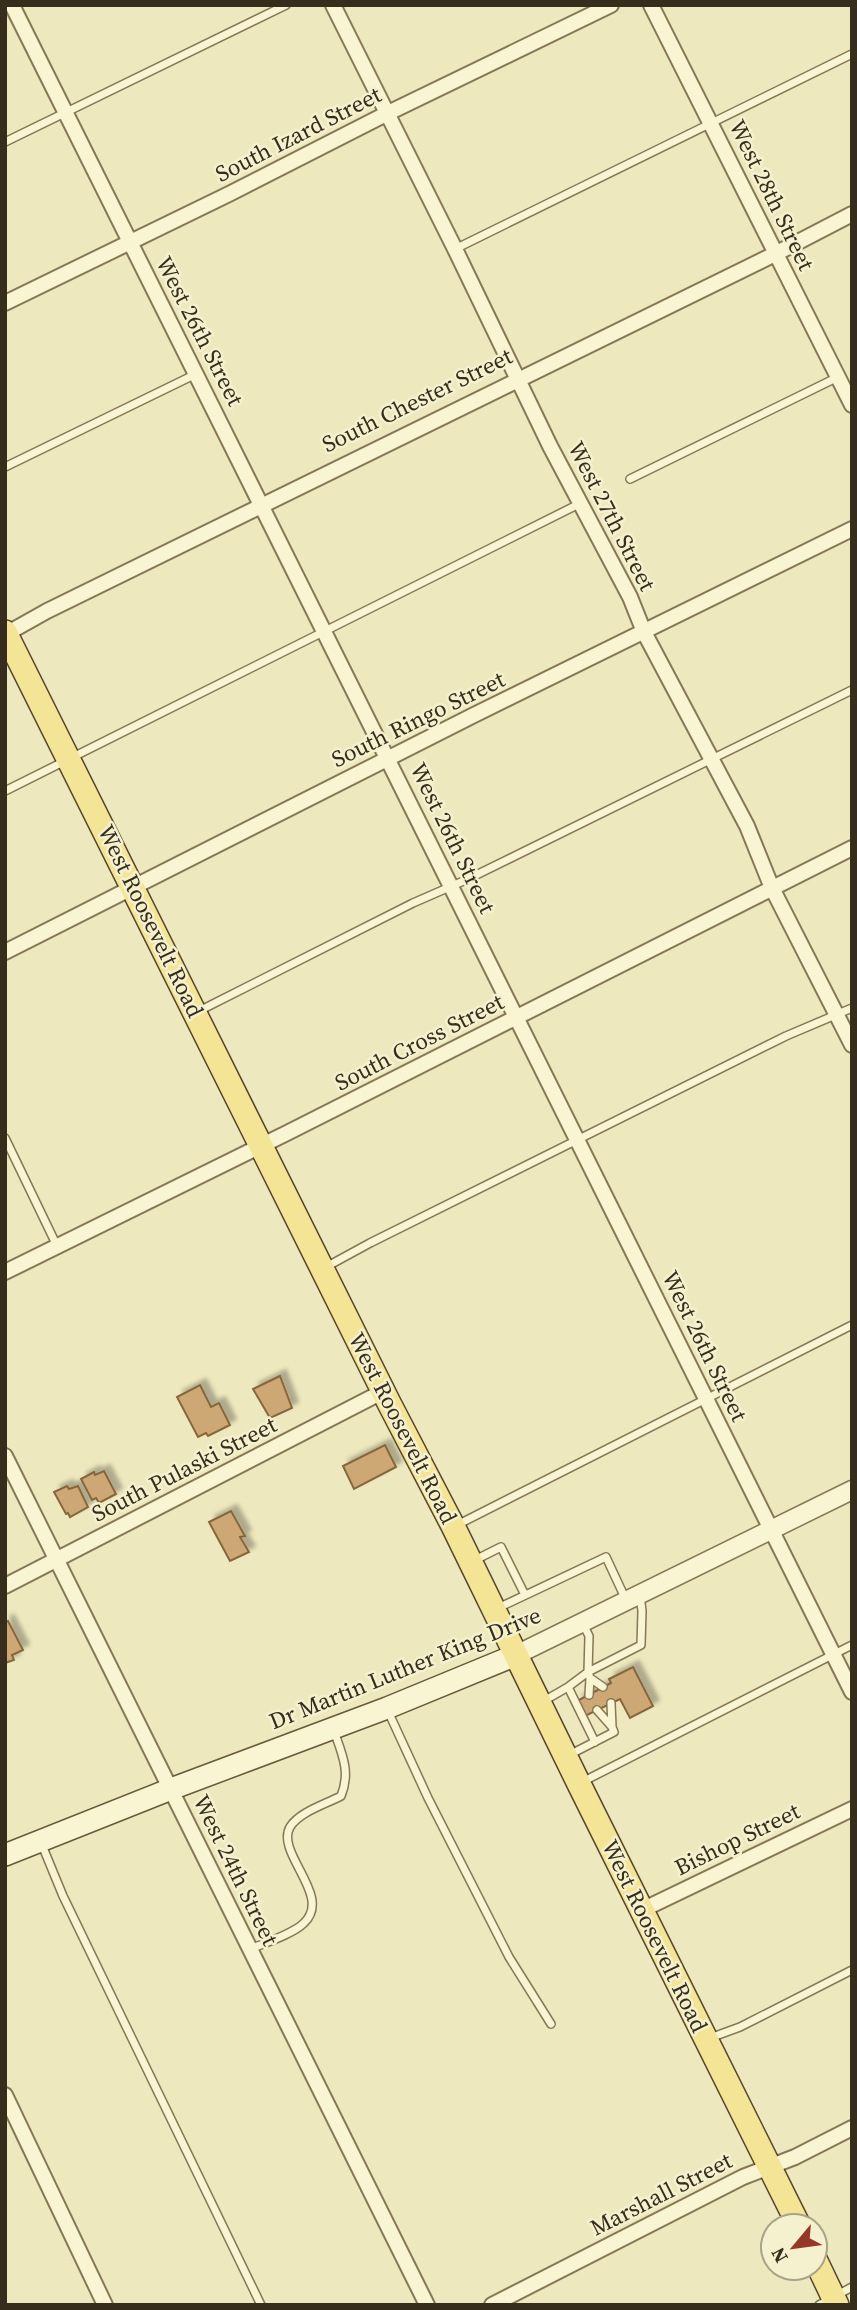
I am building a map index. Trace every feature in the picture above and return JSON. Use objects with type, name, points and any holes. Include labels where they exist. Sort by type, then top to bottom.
[{"type":"main road","name":"West Roosevelt Road","points":[[6,633],[471,1562],[792,2212]]},
{"type":"main road","name":"Dr Martin Luther King Drive","points":[[5,1855],[170,1789],[387,1708],[516,1655]]},
{"type":"main road","points":[[827,2282],[835,2298]]},
{"type":"street","name":"West 26th Street","points":[[12,5],[852,1692]]},
{"type":"street","name":"West 27th Street","points":[[333,5],[550,446],[630,597],[643,632],[747,826],[772,888],[852,1045]]},
{"type":"street","name":"South Izard Street","points":[[5,303],[611,5]]},
{"type":"street","name":"West 28th Street","points":[[651,5],[852,405]]},
{"type":"street","name":"South Chester Street","points":[[6,633],[852,214]]},
{"type":"street","name":"South Ringo Street","points":[[5,952],[387,758],[852,529]]},
{"type":"street","name":"South Cross Street","points":[[5,1272],[852,848]]},
{"type":"street","name":"South Pulaski Street","points":[[5,1586],[384,1391]]},
{"type":"street","name":"West 24th Street","points":[[5,1455],[427,2305]]},
{"type":"street","name":"Dr Martin Luther King Drive","points":[[516,1655],[852,1490]]},
{"type":"street","name":"Bishop Street","points":[[642,1910],[852,1809]]},
{"type":"street","points":[[5,2095],[105,2305]]},
{"type":"street","name":"Marshall Street","points":[[492,2305],[743,2177],[795,2157],[852,2128]]},
{"type":"lane","points":[[5,142],[286,5]]},
{"type":"lane","points":[[455,249],[852,54]]},
{"type":"lane","points":[[5,467],[196,374]]},
{"type":"lane","points":[[630,479],[838,377]]},
{"type":"lane","points":[[5,791],[581,503]]},
{"type":"lane","points":[[196,1013],[451,885],[852,690]]},
{"type":"lane","points":[[322,1269],[381,1237],[786,1036],[852,1008]]},
{"type":"lane","points":[[5,1138],[57,1246]]},
{"type":"lane","points":[[453,1527],[852,1325]]},
{"type":"lane","points":[[471,1562],[501,1546],[525,1595]]},
{"type":"lane","points":[[494,1610],[606,1557],[642,1611],[641,1645],[540,1704]]},
{"type":"lane","points":[[582,1622],[589,1636],[589,1695]]},
{"type":"lane","points":[[579,1784],[852,1645]]},
{"type":"lane","points":[[589,1675],[603,1687]]},
{"type":"lane","points":[[568,1686],[595,1742]]},
{"type":"lane","points":[[566,1757],[614,1732],[611,1703]]},
{"type":"lane","points":[[387,1708],[428,1798],[509,1957],[551,2024]]},
{"type":"lane","points":[[597,1710],[612,1727]]},
{"type":"lane","points":[[250,1949],[303,1925],[310,1916],[312,1905],[309,1889],[289,1844],[288,1833],[291,1825],[303,1815],[341,1796],[347,1775],[333,1728]]},
{"type":"lane","points":[[40,1841],[63,1896],[261,2305]]},
{"type":"lane","points":[[706,2039],[740,2027],[852,1970]]},
{"type":"building","points":[[280,1376],[292,1408],[270,1418],[253,1389]]},
{"type":"building","points":[[200,1385],[211,1407],[219,1403],[230,1425],[208,1436],[206,1433],[198,1437],[177,1397]]},
{"type":"building","points":[[385,1445],[396,1467],[354,1489],[343,1466]]},
{"type":"building","points":[[104,1471],[116,1494],[99,1503],[96,1498],[92,1500],[81,1479],[94,1472],[95,1475]]},
{"type":"building","points":[[67,1486],[69,1489],[78,1486],[88,1507],[70,1517],[54,1492]]},
{"type":"building","points":[[231,1511],[245,1536],[240,1537],[249,1552],[230,1561],[209,1522]]},
{"type":"building","points":[[8,1621],[23,1650],[12,1655],[14,1660],[5,1663],[5,1622]]},
{"type":"building","points":[[633,1667],[653,1706],[630,1718],[620,1699],[585,1716],[577,1701],[611,1683],[609,1679]]}]
